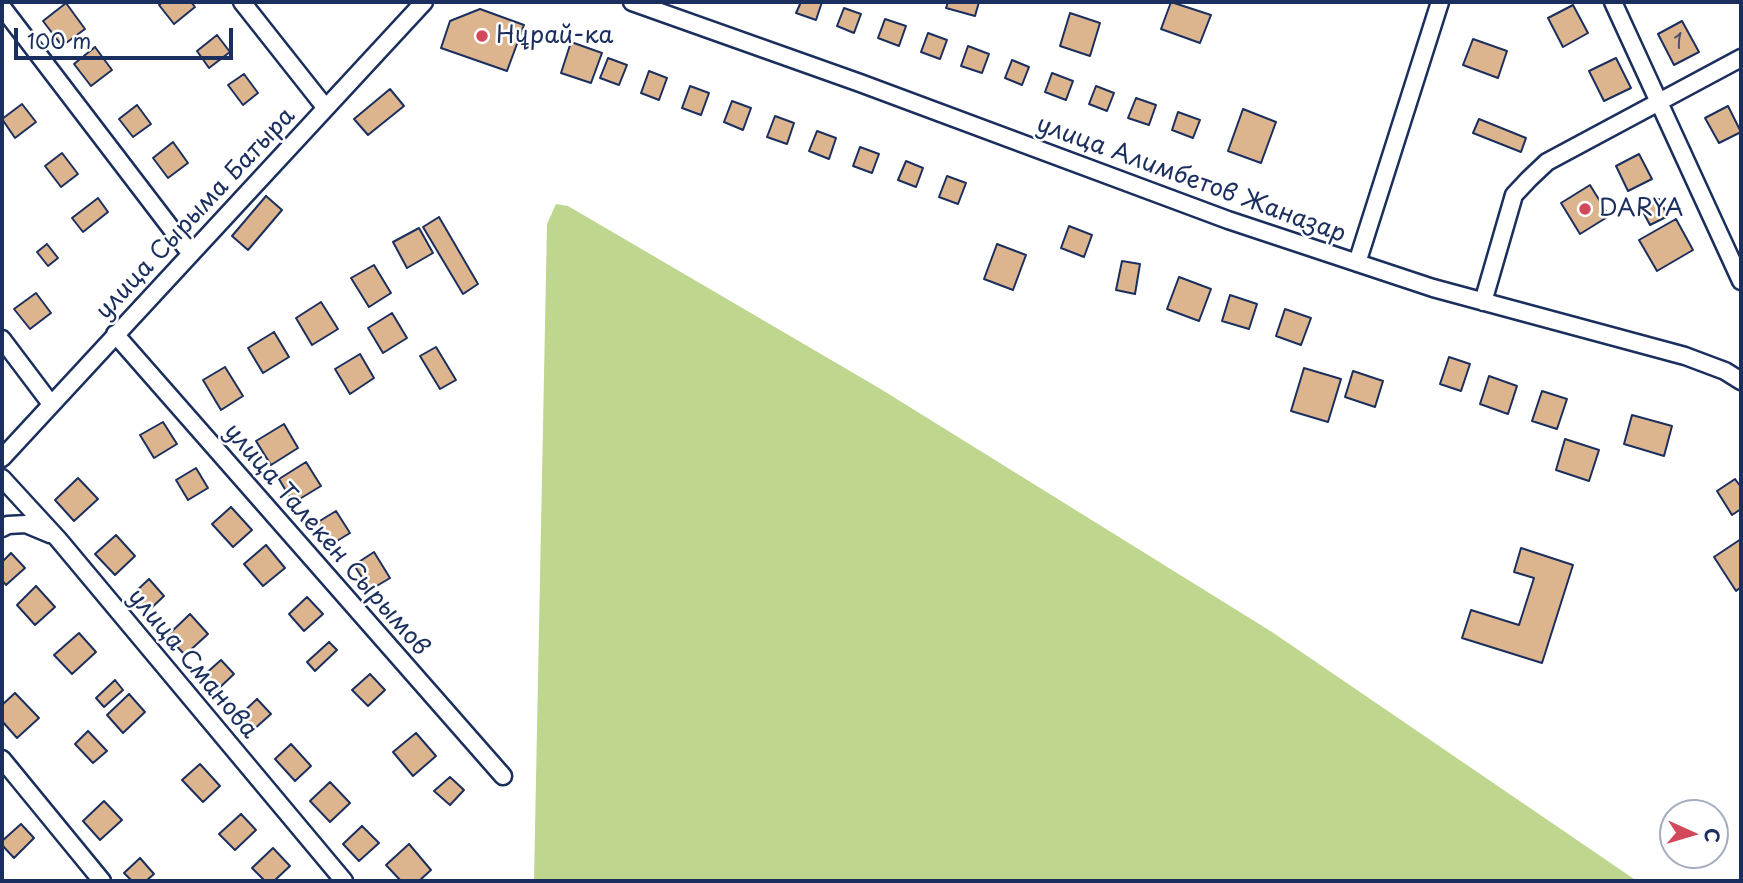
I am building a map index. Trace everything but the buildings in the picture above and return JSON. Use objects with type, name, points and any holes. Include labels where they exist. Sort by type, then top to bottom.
[{"type":"street","points":[[242,2],[325,107]]},
{"type":"street","name":"улица Сырыма Батыра","points":[[2,458],[424,2]]},
{"type":"street","name":"улица Алимбетов Жаназар","points":[[632,2],[860,83],[1228,220],[1483,302],[1685,356],[1725,371],[1741,381]]},
{"type":"street","points":[[1357,263],[1440,2]]},
{"type":"street","points":[[1613,2],[1741,281]]},
{"type":"street","points":[[2,7],[190,253]]},
{"type":"street","points":[[1483,302],[1514,195],[1529,178],[1547,162],[1741,58]]},
{"type":"street","name":"улица Талекен Сырымов","points":[[115,334],[503,776]]},
{"type":"street","points":[[2,339],[51,404]]},
{"type":"street","name":"улица Сманова","points":[[2,478],[58,538],[344,881]]},
{"type":"street","points":[[2,528],[26,524],[58,538]]},
{"type":"street","points":[[2,759],[102,881]]},
{"type":"green space","points":[[556,204],[568,206],[879,388],[1272,632],[1637,881],[534,881],[547,224]]},
{"type":"place","name":"Нұрай-ка","points":[[482,36]]},
{"type":"place","name":"DARYA","points":[[1585,209]]}]
